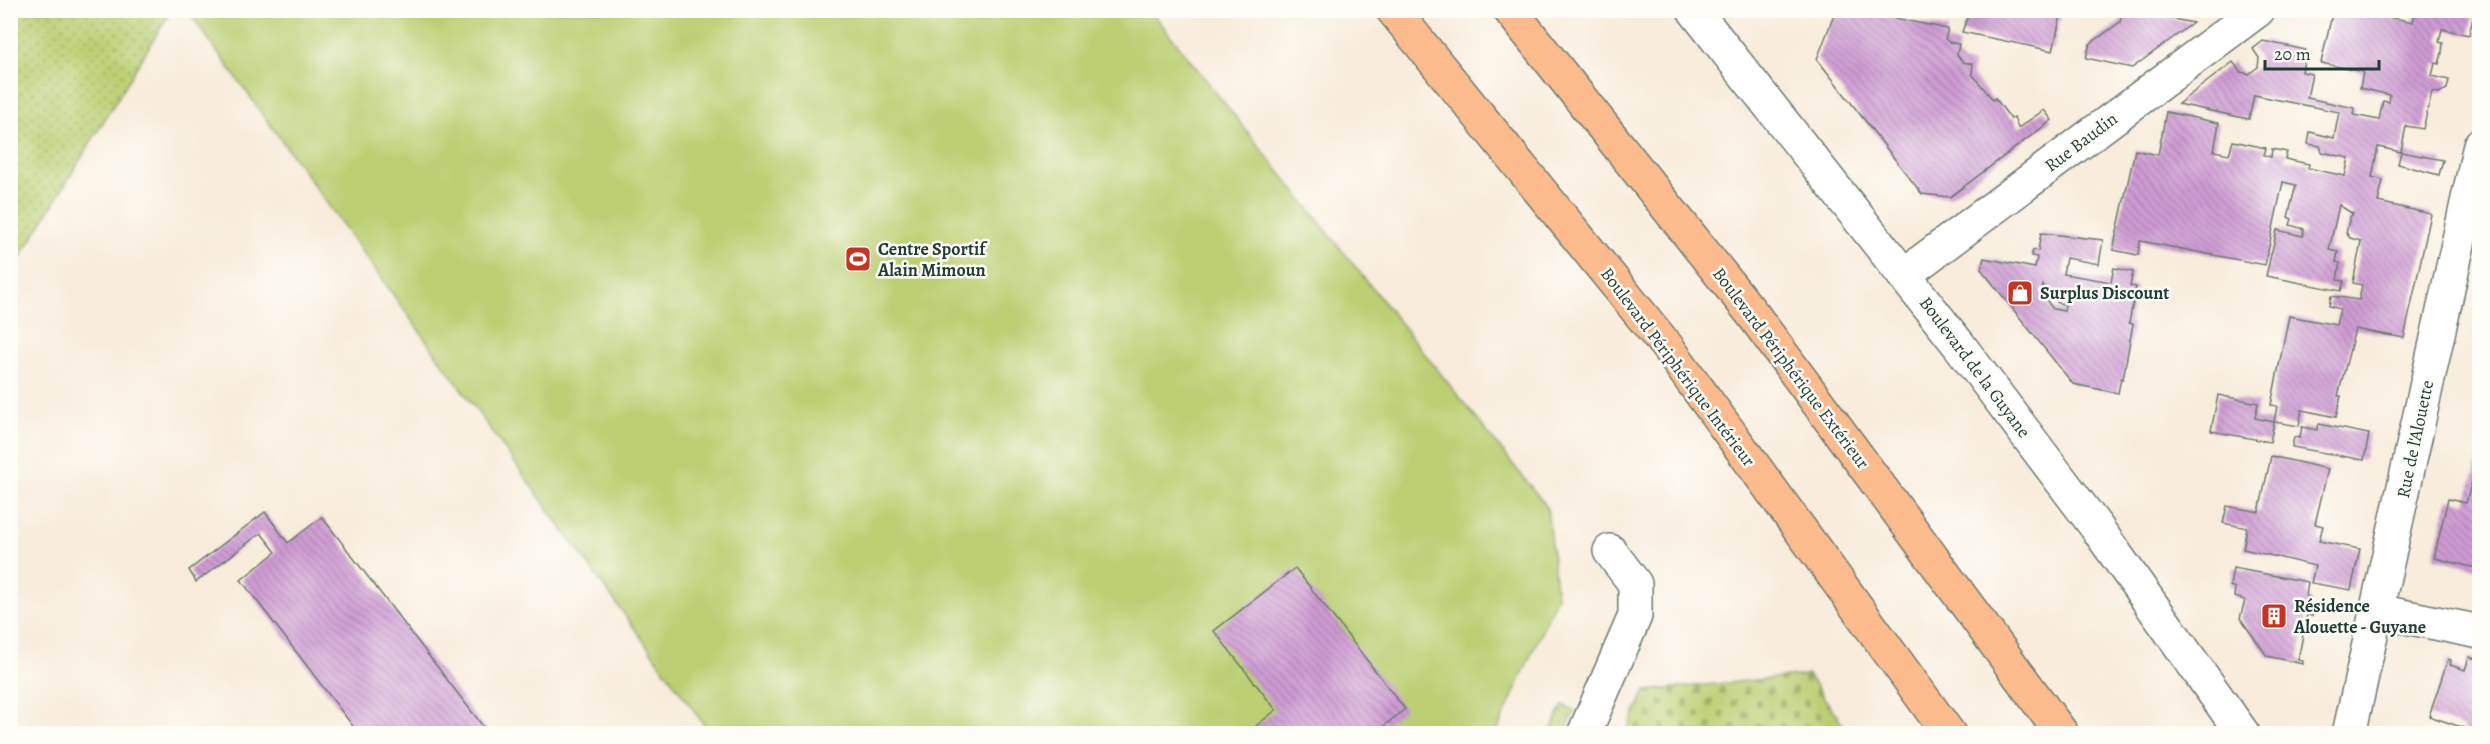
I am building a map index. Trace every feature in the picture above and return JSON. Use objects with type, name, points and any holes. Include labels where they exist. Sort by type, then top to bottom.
[{"type":"highway","name":"Boulevard Périphérique Intérieur","points":[[1394,10],[1668,348],[1949,734]]},
{"type":"highway","name":"Boulevard Périphérique Extérieur","points":[[1510,10],[1754,316],[2062,734]]},
{"type":"street","name":"Boulevard de la Guyane","points":[[1694,10],[1905,274],[2097,528],[2243,734]]},
{"type":"street","name":"Rue Baudin","points":[[1905,274],[2258,10]]},
{"type":"street","name":"Rue de l'Alouette","points":[[2349,734],[2480,145]]},
{"type":"street","points":[[1584,734],[1635,616],[1635,584],[1610,551]]},
{"type":"street","points":[[2377,611],[2480,632]]},
{"type":"green space","points":[[10,11],[171,11],[11,273],[10,273]]},
{"type":"green space","name":"Centre Sportif Alain Mimoun","points":[[188,11],[1151,11],[1547,507],[1557,597],[1496,733],[710,733]]},
{"type":"green space","points":[[1808,675],[1849,733],[1626,733],[1645,691]]},
{"type":"green space","points":[[1563,705],[1575,711],[1565,733],[1550,733]]},
{"type":"building","points":[[1836,10],[1856,10],[1948,29],[1945,39],[1959,44],[1957,55],[1963,62],[1973,64],[1972,74],[2011,119],[2014,117],[2018,128],[2044,110],[2052,120],[1950,197],[1922,194],[1817,59]]},
{"type":"building","points":[[1970,10],[2062,10],[2053,51],[1962,32]]},
{"type":"building","points":[[2123,10],[2193,23],[2132,68],[2086,58],[2090,44],[2120,22]]},
{"type":"building","points":[[2333,10],[2381,10],[2377,15],[2413,22],[2415,14],[2407,10],[2475,10],[2469,35],[2442,29],[2439,42],[2443,43],[2442,53],[2439,64],[2435,63],[2432,76],[2449,80],[2447,89],[2439,93],[2432,92],[2423,129],[2406,126],[2401,152],[2378,147],[2372,177],[2383,180],[2378,202],[2431,214],[2404,338],[2355,329],[2338,396],[2341,396],[2336,417],[2302,410],[2299,426],[2274,422],[2277,406],[2271,405],[2289,316],[2336,325],[2340,309],[2329,306],[2331,296],[2359,300],[2362,285],[2353,283],[2361,241],[2350,238],[2346,232],[2353,214],[2339,205],[2329,250],[2338,252],[2336,262],[2340,263],[2337,280],[2344,281],[2341,291],[2266,276],[2277,230],[2303,236],[2304,229],[2290,225],[2292,219],[2288,217],[2296,185],[2283,182],[2265,265],[2140,241],[2138,255],[2113,250],[2135,150],[2158,155],[2166,112],[2219,123],[2214,151],[2229,154],[2233,141],[2266,148],[2264,155],[2271,157],[2272,149],[2287,152],[2285,159],[2309,164],[2308,168],[2345,176],[2349,158],[2322,152],[2320,146],[2308,144],[2310,132],[2334,138],[2339,112],[2254,95],[2249,119],[2178,104],[2233,62],[2241,72],[2249,74],[2258,67],[2259,58],[2253,49],[2263,41],[2306,50],[2302,72],[2312,74],[2307,98],[2355,108],[2354,115],[2379,120],[2383,101],[2389,102],[2390,95],[2360,88],[2363,72],[2321,63]]},
{"type":"building","points":[[2401,152],[2443,160],[2439,175],[2398,164]]},
{"type":"building","points":[[2041,233],[2103,240],[2099,264],[2066,258],[2063,274],[2111,282],[2114,268],[2133,272],[2130,286],[2136,287],[2129,323],[2133,324],[2123,379],[2121,378],[2118,393],[2073,384],[1981,269],[1984,258],[2035,268],[2037,257],[2031,256],[2033,250],[2038,251]],"holes":[[[2043,285],[2058,303],[2065,304],[2064,311],[2053,309],[2041,293]]]},
{"type":"building","points":[[2218,395],[2258,403],[2255,418],[2274,422],[2270,442],[2211,431]]},
{"type":"building","points":[[2319,424],[2369,434],[2364,460],[2292,447],[2294,437],[2300,438],[2302,427],[2317,430]]},
{"type":"building","points":[[2271,456],[2328,469],[2315,524],[2323,526],[2319,541],[2360,549],[2351,590],[2311,583],[2315,566],[2243,549],[2247,528],[2223,523],[2227,506],[2259,512]]},
{"type":"building","points":[[2479,456],[2480,569],[2434,558],[2448,499],[2466,503]]},
{"type":"building","points":[[265,512],[288,543],[322,517],[489,734],[359,734],[241,580],[276,552],[261,533],[196,582],[189,570]]},
{"type":"building","points":[[1295,568],[1405,709],[1374,734],[1246,734],[1276,710],[1214,631]]},
{"type":"building","name":"Résidence Alouette - Guyane","points":[[2233,568],[2308,582],[2306,596],[2310,597],[2307,612],[2313,613],[2312,616],[2307,615],[2298,660],[2303,661],[2303,664],[2267,656],[2240,618],[2245,600],[2234,597],[2235,588],[2230,586]]},
{"type":"building","points":[[2469,657],[2480,660],[2480,734],[2463,734],[2464,728],[2429,716],[2448,659],[2451,660],[2450,665],[2465,670]]},
{"type":"place","name":"Centre Sportif Alain Mimoun","points":[[858,259]]},
{"type":"place","name":"Surplus Discount","points":[[2020,293]]},
{"type":"place","name":"Résidence Alouette - Guyane","points":[[2274,616]]}]
